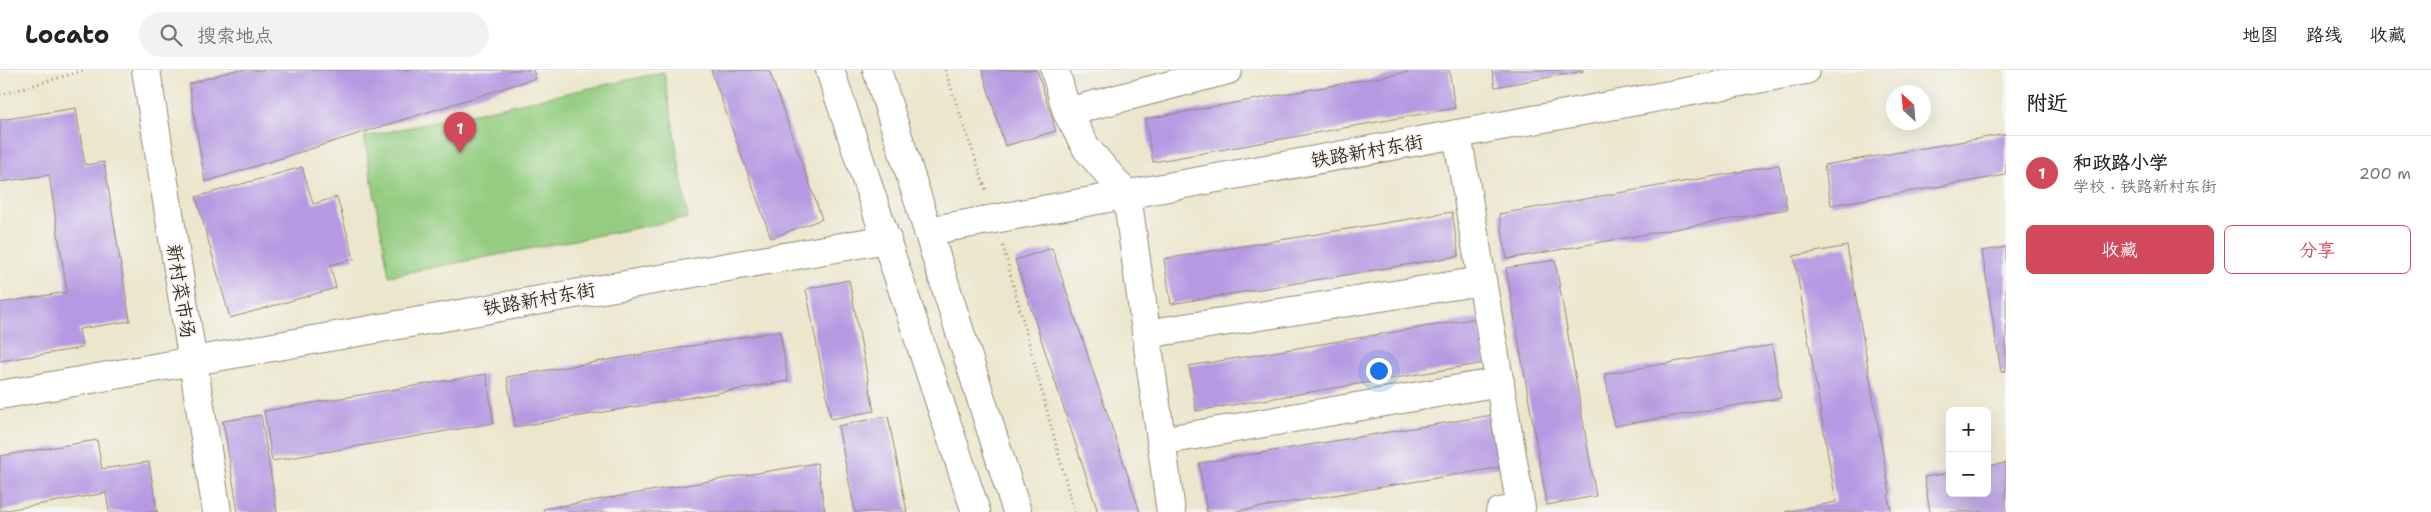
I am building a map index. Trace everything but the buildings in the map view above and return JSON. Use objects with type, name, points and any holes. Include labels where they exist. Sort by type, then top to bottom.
[{"type":"street","name":"新村菜市场","points":[[146,70],[217,512]]},
{"type":"street","points":[[830,70],[976,512]]},
{"type":"street","points":[[877,70],[1017,512]]},
{"type":"street","points":[[1055,70],[1067,112],[1087,149],[1127,195],[1171,512]]},
{"type":"street","points":[[1067,112],[1228,70]]},
{"type":"street","name":"铁路新村东街","points":[[928,231],[1806,70]]},
{"type":"street","points":[[1457,134],[1522,508],[1500,512]]},
{"type":"street","name":"铁路新村东街","points":[[0,395],[887,239]]},
{"type":"street","points":[[1146,334],[1482,282]]},
{"type":"street","points":[[1161,441],[1500,382]]},
{"type":"path","points":[[0,95],[85,70]]},
{"type":"path","points":[[945,70],[995,219],[1074,512]]},
{"type":"green space","points":[[664,72],[688,218],[389,276],[364,137]]},
{"type":"place","name":"和政路小学","points":[[460,153]]}]
